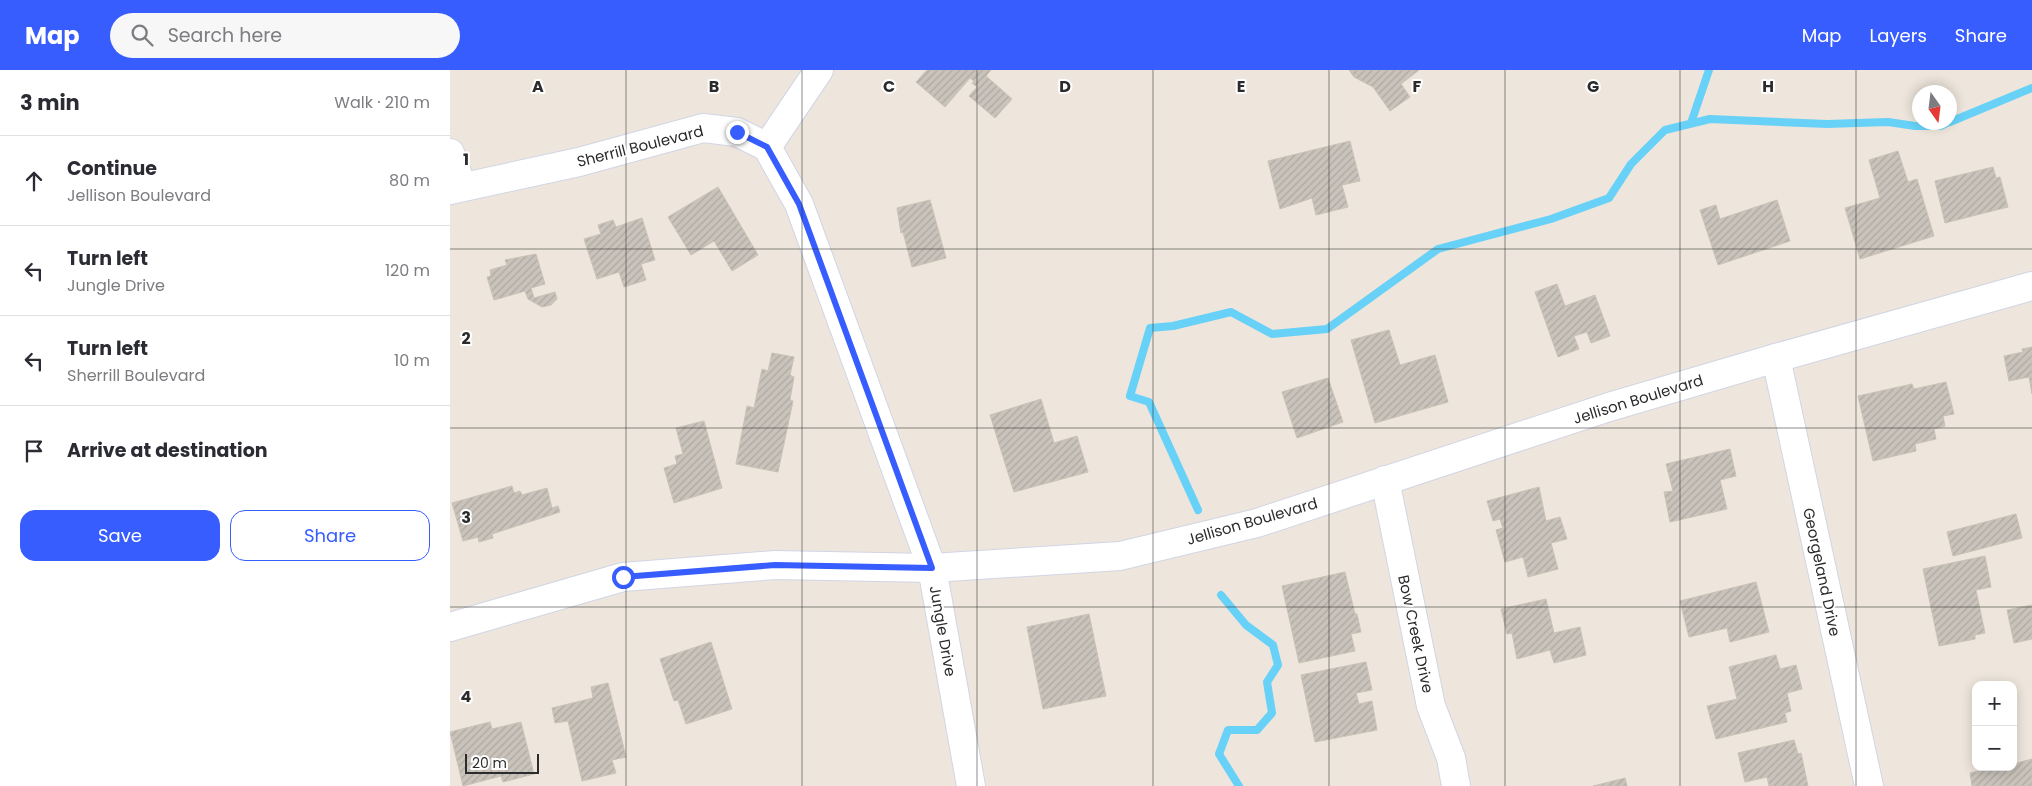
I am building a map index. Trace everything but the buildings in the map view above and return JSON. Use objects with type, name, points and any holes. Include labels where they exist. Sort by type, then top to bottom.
[{"type":"street","points":[[767,147],[818,70]]},
{"type":"street","name":"Sherrill Boulevard","points":[[456,189],[579,162],[703,128],[737,132],[767,147]]},
{"type":"street","name":"Jungle Drive","points":[[767,147],[799,204],[932,568],[972,786]]},
{"type":"street","points":[[450,153],[456,189]]},
{"type":"street","name":"Jellison Boulevard","points":[[450,628],[623,577],[775,565],[932,568],[1120,556],[1257,523],[1609,407],[2032,286]]},
{"type":"street","name":"Georgeland Drive","points":[[1776,358],[1868,786]]},
{"type":"street","name":"Bow Creek Drive","points":[[1384,480],[1431,706],[1450,758],[1456,786]]},
{"type":"waterway","points":[[1691,123],[1709,70]]},
{"type":"waterway","points":[[1957,119],[2032,88]]},
{"type":"waterway","points":[[1198,510],[1149,402],[1130,396],[1150,328],[1173,326],[1231,312],[1272,334],[1327,329],[1438,249],[1551,219],[1609,198],[1631,164],[1665,130],[1710,119],[1827,124],[1888,122],[1912,126]]},
{"type":"waterway","points":[[1221,595],[1246,625],[1273,645],[1278,665],[1267,682],[1272,713],[1257,730],[1228,730],[1219,754],[1239,786]]},
{"type":"route","points":[[623,577],[775,565],[932,568],[799,204],[767,147],[737,132]]}]
